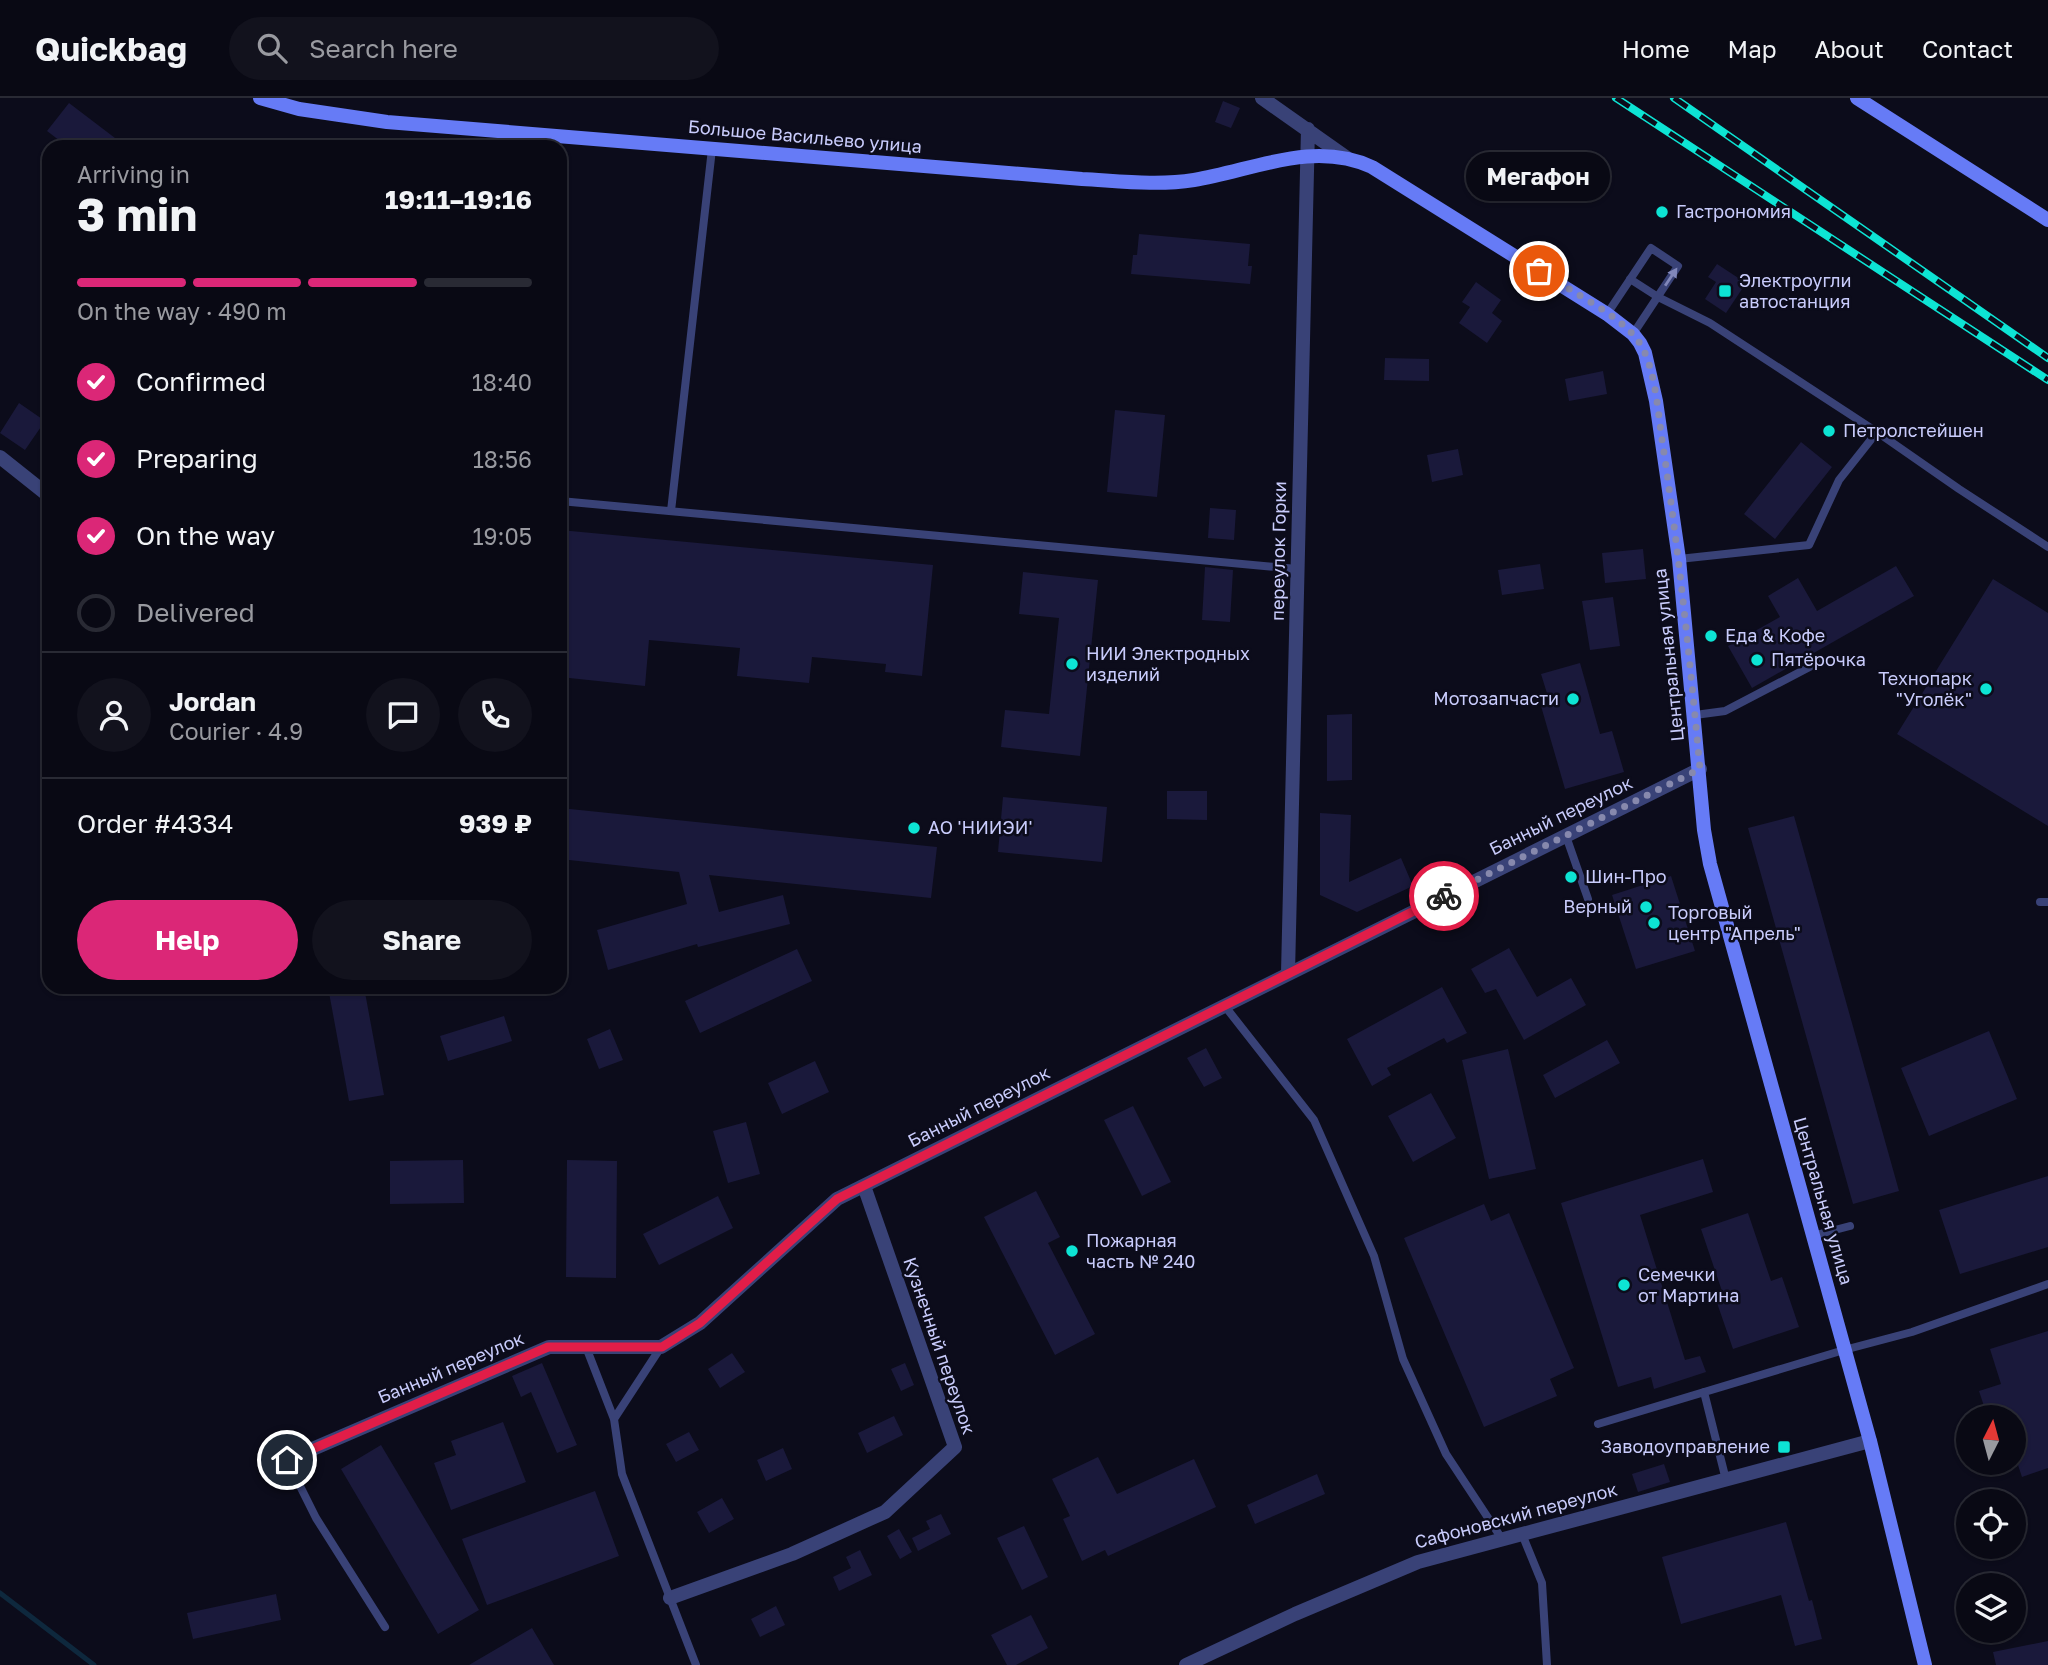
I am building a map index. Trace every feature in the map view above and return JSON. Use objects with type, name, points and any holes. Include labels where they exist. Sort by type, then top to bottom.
[{"type":"main road","name":"Большое Васильево улица","points":[[260,98],[299,109],[387,122],[1082,179],[1164,183],[1193,180],[1307,156],[1347,158]]},
{"type":"main road","points":[[1857,98],[2048,220]]},
{"type":"main road","name":"Центральная улица","points":[[1347,158],[1372,167],[1607,314],[1633,334],[1645,353],[1657,401],[1679,559],[1704,830],[1718,898],[1870,1441],[1925,1665]]},
{"type":"street","points":[[1262,98],[1347,158]]},
{"type":"street","name":"переулок Горки","points":[[1288,973],[1308,129]]},
{"type":"street","points":[[0,457],[42,490]]},
{"type":"street","name":"Банный переулок","points":[[287,1460],[548,1347],[662,1347],[700,1323],[837,1199],[1700,769]]},
{"type":"street","name":"Кузнечный переулок","points":[[670,1598],[792,1554],[885,1512],[954,1447],[864,1186]]},
{"type":"street","name":"Сафоновский переулок","points":[[1186,1665],[1295,1614],[1418,1562],[1870,1441]]},
{"type":"lane","points":[[671,511],[712,149]]},
{"type":"lane","points":[[1607,314],[1651,248],[1678,266],[1633,334]]},
{"type":"lane","points":[[1630,279],[1710,323],[2048,547]]},
{"type":"lane","points":[[1679,559],[1809,545],[1839,480],[1877,432]]},
{"type":"lane","points":[[567,502],[1297,569]]},
{"type":"lane","points":[[1695,715],[1726,711],[1821,661]]},
{"type":"lane","points":[[1566,836],[1588,900]]},
{"type":"lane","points":[[1224,1005],[1314,1120],[1374,1256],[1403,1359],[1440,1442],[1502,1539]]},
{"type":"lane","points":[[1812,1236],[1850,1226]]},
{"type":"lane","points":[[1598,1424],[1912,1332],[2048,1284]]},
{"type":"lane","points":[[586,1347],[614,1419],[622,1474],[696,1665]]},
{"type":"lane","points":[[614,1419],[662,1347]]},
{"type":"lane","points":[[1704,1392],[1726,1479]]},
{"type":"lane","points":[[287,1460],[316,1518],[385,1627]]},
{"type":"lane","points":[[1522,1534],[1542,1583],[1547,1665]]},
{"type":"building","points":[[1223,101],[1240,108],[1231,128],[1215,122]]},
{"type":"building","points":[[69,103],[115,138],[59,140],[47,131]]},
{"type":"building","points":[[1139,234],[1250,244],[1250,284],[1131,274],[1133,255],[1137,255]]},
{"type":"building","name":"Электроугли автостанция","points":[[1717,264],[1746,283],[1726,313],[1705,299],[1716,282],[1708,277]]},
{"type":"building","points":[[1476,282],[1501,300],[1492,313],[1502,321],[1487,343],[1459,323],[1470,307],[1462,302]]},
{"type":"building","points":[[1385,358],[1429,359],[1429,381],[1384,380]]},
{"type":"building","points":[[1603,371],[1607,394],[1569,401],[1565,379]]},
{"type":"building","points":[[19,403],[42,419],[42,425],[25,450],[0,433]]},
{"type":"building","points":[[1115,410],[1165,415],[1157,497],[1107,492]]},
{"type":"building","points":[[1801,442],[1832,467],[1775,539],[1744,514]]},
{"type":"building","points":[[1458,449],[1463,475],[1432,482],[1427,455]]},
{"type":"building","points":[[1210,508],[1236,510],[1234,540],[1208,538]]},
{"type":"building","points":[[567,531],[933,565],[922,676],[885,672],[886,664],[812,657],[809,683],[737,676],[740,648],[649,640],[645,686],[567,678]]},
{"type":"building","points":[[1643,549],[1646,579],[1605,583],[1602,553]]},
{"type":"building","points":[[1540,564],[1544,589],[1502,595],[1498,570]]},
{"type":"building","points":[[1896,566],[1914,596],[1752,688],[1728,646],[1780,617],[1768,596],[1798,578],[1817,611]]},
{"type":"building","points":[[1205,567],[1233,570],[1230,622],[1202,620]]},
{"type":"building","name":"НИИ Электродных изделий","points":[[1023,572],[1098,580],[1080,756],[1001,747],[1005,710],[1049,714],[1059,618],[1019,614]]},
{"type":"building","name":"Технопарк \"Уголёк\"","points":[[1993,579],[2048,613],[2048,826],[1897,734]]},
{"type":"building","points":[[1613,597],[1620,646],[1590,650],[1582,601]]},
{"type":"building","points":[[1580,663],[1600,734],[1612,731],[1624,772],[1565,789],[1541,706],[1550,703],[1541,674]]},
{"type":"building","points":[[1352,714],[1352,780],[1327,781],[1327,715]]},
{"type":"building","points":[[1167,791],[1207,791],[1207,820],[1167,819]]},
{"type":"building","points":[[1003,797],[1107,807],[1102,862],[998,852]]},
{"type":"building","points":[[567,809],[937,847],[931,898],[709,875],[719,912],[783,895],[790,924],[698,947],[697,944],[608,970],[597,930],[687,904],[679,872],[567,860]]},
{"type":"building","points":[[1320,813],[1351,815],[1349,882],[1401,858],[1413,886],[1357,912],[1320,895]]},
{"type":"building","points":[[1794,816],[1899,1191],[1853,1204],[1748,828]]},
{"type":"building","name":"Торговый центр \"Апрель\"","points":[[1671,876],[1695,951],[1636,969],[1612,895]]},
{"type":"building","points":[[1509,948],[1537,997],[1571,978],[1586,1005],[1524,1040],[1496,989],[1485,993],[1471,969]]},
{"type":"building","points":[[797,949],[812,981],[700,1033],[685,1001]]},
{"type":"building","points":[[1442,987],[1467,1033],[1447,1043],[1444,1038],[1387,1068],[1391,1075],[1372,1086],[1347,1039]]},
{"type":"building","points":[[329,994],[365,994],[384,1095],[349,1101]]},
{"type":"building","points":[[504,1016],[512,1041],[448,1061],[440,1036]]},
{"type":"building","points":[[610,1029],[623,1060],[599,1069],[587,1039]]},
{"type":"building","points":[[1989,1031],[2017,1099],[1929,1136],[1901,1068]]},
{"type":"building","points":[[1607,1040],[1620,1063],[1555,1098],[1543,1075]]},
{"type":"building","points":[[1206,1048],[1222,1078],[1204,1087],[1187,1058]]},
{"type":"building","points":[[1508,1049],[1536,1169],[1489,1179],[1462,1060]]},
{"type":"building","points":[[815,1061],[829,1092],[782,1114],[768,1083]]},
{"type":"building","points":[[1431,1093],[1456,1138],[1413,1162],[1388,1116]]},
{"type":"building","points":[[1133,1106],[1171,1182],[1142,1196],[1104,1120]]},
{"type":"building","points":[[746,1122],[760,1174],[728,1183],[713,1131]]},
{"type":"building","name":"Семечки от Мартина","points":[[1703,1159],[1713,1192],[1640,1215],[1685,1360],[1700,1356],[1706,1372],[1654,1389],[1651,1377],[1618,1387],[1561,1203]]},
{"type":"building","points":[[463,1160],[464,1203],[390,1204],[390,1161]]},
{"type":"building","points":[[567,1160],[617,1161],[616,1278],[566,1277]]},
{"type":"building","points":[[2048,1176],[2048,1247],[1960,1274],[1939,1210]]},
{"type":"building","points":[[1036,1191],[1060,1237],[1048,1243],[1095,1334],[1055,1355],[984,1217]]},
{"type":"building","points":[[718,1196],[733,1228],[659,1265],[643,1234]]},
{"type":"building","points":[[1484,1204],[1491,1221],[1509,1213],[1574,1368],[1550,1379],[1557,1396],[1484,1427],[1404,1238]]},
{"type":"building","points":[[1748,1213],[1771,1281],[1782,1277],[1799,1327],[1733,1349],[1716,1300],[1724,1297],[1701,1229]]},
{"type":"building","points":[[2048,1331],[2048,1468],[2022,1477],[2026,1475],[2026,1405],[1984,1405],[1979,1391],[2001,1384],[1990,1349]]},
{"type":"building","points":[[732,1353],[745,1372],[720,1388],[708,1369]]},
{"type":"building","points":[[542,1363],[577,1445],[557,1453],[531,1392],[521,1397],[512,1376]]},
{"type":"building","points":[[905,1363],[914,1385],[901,1391],[891,1369]]},
{"type":"building","points":[[894,1416],[903,1435],[867,1453],[858,1433]]},
{"type":"building","points":[[503,1422],[526,1482],[451,1510],[434,1463],[456,1455],[451,1441]]},
{"type":"building","points":[[689,1432],[699,1450],[676,1462],[666,1444]]},
{"type":"building","points":[[381,1445],[479,1610],[438,1634],[341,1469]]},
{"type":"building","points":[[783,1448],[792,1469],[766,1481],[757,1460]]},
{"type":"building","points":[[1098,1457],[1117,1494],[1194,1459],[1216,1507],[1108,1556],[1105,1550],[1082,1561],[1063,1519],[1070,1516],[1052,1479]]},
{"type":"building","points":[[1664,1464],[1670,1482],[1638,1492],[1632,1474]]},
{"type":"building","points":[[1317,1474],[1325,1494],[1255,1524],[1247,1505]]},
{"type":"building","points":[[595,1491],[619,1556],[487,1605],[462,1539]]},
{"type":"building","points":[[722,1498],[734,1519],[709,1533],[697,1512]]},
{"type":"building","points":[[941,1514],[951,1534],[918,1551],[912,1538],[930,1529],[926,1521]]},
{"type":"building","points":[[1786,1522],[1822,1639],[1795,1646],[1781,1595],[1681,1624],[1662,1557]]},
{"type":"building","points":[[1024,1526],[1048,1577],[1022,1590],[997,1538]]},
{"type":"building","points":[[899,1529],[912,1552],[900,1559],[887,1536]]},
{"type":"building","points":[[860,1550],[872,1575],[839,1591],[833,1577],[851,1568],[846,1557]]},
{"type":"building","points":[[276,1594],[281,1620],[193,1639],[187,1613]]},
{"type":"building","points":[[776,1606],[785,1625],[760,1637],[751,1619]]},
{"type":"building","points":[[1031,1615],[1048,1648],[1016,1665],[1007,1665],[991,1635]]},
{"type":"building","points":[[532,1628],[554,1665],[469,1665]]},
{"type":"building","points":[[2048,1641],[2048,1665],[1996,1665],[1993,1652]]},
{"type":"waterway","points":[[0,1593],[94,1665]]},
{"type":"railway","points":[[1616,98],[2048,380]]},
{"type":"railway","points":[[1674,98],[2048,358]]},
{"type":"way so far","points":[[1444,896],[1700,769],[1679,559],[1657,401],[1645,353],[1633,334],[1607,314],[1539,271]]},
{"type":"place","name":"Гастрономия","points":[[1662,212]]},
{"type":"place","name":"Мегафон","points":[[1539,271]]},
{"type":"place","name":"Электроугли автостанция","points":[[1725,291]]},
{"type":"place","name":"Петролстейшен","points":[[1829,431]]},
{"type":"place","name":"Еда & Кофе","points":[[1711,636]]},
{"type":"place","name":"Пятёрочка","points":[[1757,660]]},
{"type":"place","name":"НИИ Электродных изделий","points":[[1072,664]]},
{"type":"place","name":"Технопарк \"Уголёк\"","points":[[1986,689]]},
{"type":"place","name":"Мотозапчасти","points":[[1573,699]]},
{"type":"place","name":"АО 'НИИЭИ'","points":[[914,828]]},
{"type":"place","name":"Шин-Про","points":[[1571,877]]},
{"type":"place","name":"Верный","points":[[1646,907]]},
{"type":"place","name":"Торговый центр \"Апрель\"","points":[[1654,923]]},
{"type":"place","name":"Пожарная часть № 240","points":[[1072,1251]]},
{"type":"place","name":"Семечки от Мартина","points":[[1624,1285]]},
{"type":"place","name":"Заводоуправление","points":[[1784,1447]]},
{"type":"route","points":[[287,1460],[548,1347],[662,1347],[700,1323],[837,1199],[1444,896]]}]
